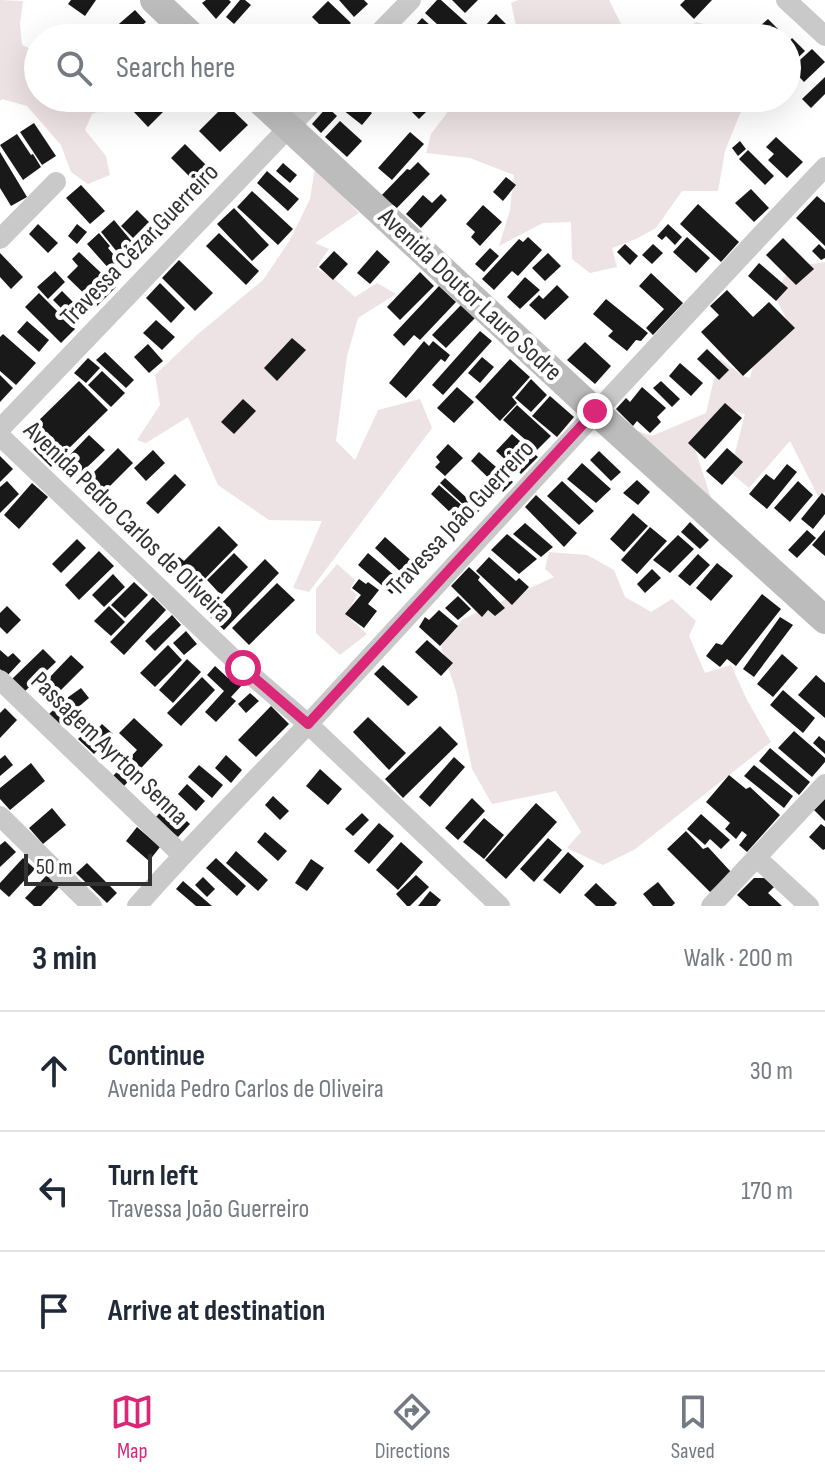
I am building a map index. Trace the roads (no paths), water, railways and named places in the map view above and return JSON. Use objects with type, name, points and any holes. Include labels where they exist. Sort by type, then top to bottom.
[{"type":"street","points":[[154,0],[179,24]]},
{"type":"street","points":[[388,24],[411,0]]},
{"type":"street","points":[[786,0],[825,36]]},
{"type":"street","name":"Avenida Doutor Lauro Sodre","points":[[272,112],[825,620]]},
{"type":"street","name":"Travessa Cézar Guerreiro","points":[[0,429],[304,112]]},
{"type":"street","name":"Travessa João Guerreiro","points":[[137,906],[825,167]]},
{"type":"street","points":[[0,239],[56,182]]},
{"type":"street","name":"Avenida Pedro Carlos de Oliveira","points":[[0,436],[243,668],[308,724],[500,906]]},
{"type":"street","name":"Passagem Ayrton Senna","points":[[0,680],[182,855]]},
{"type":"street","points":[[711,906],[825,784]]},
{"type":"street","points":[[0,816],[92,906]]},
{"type":"street","points":[[757,858],[809,906]]}]
